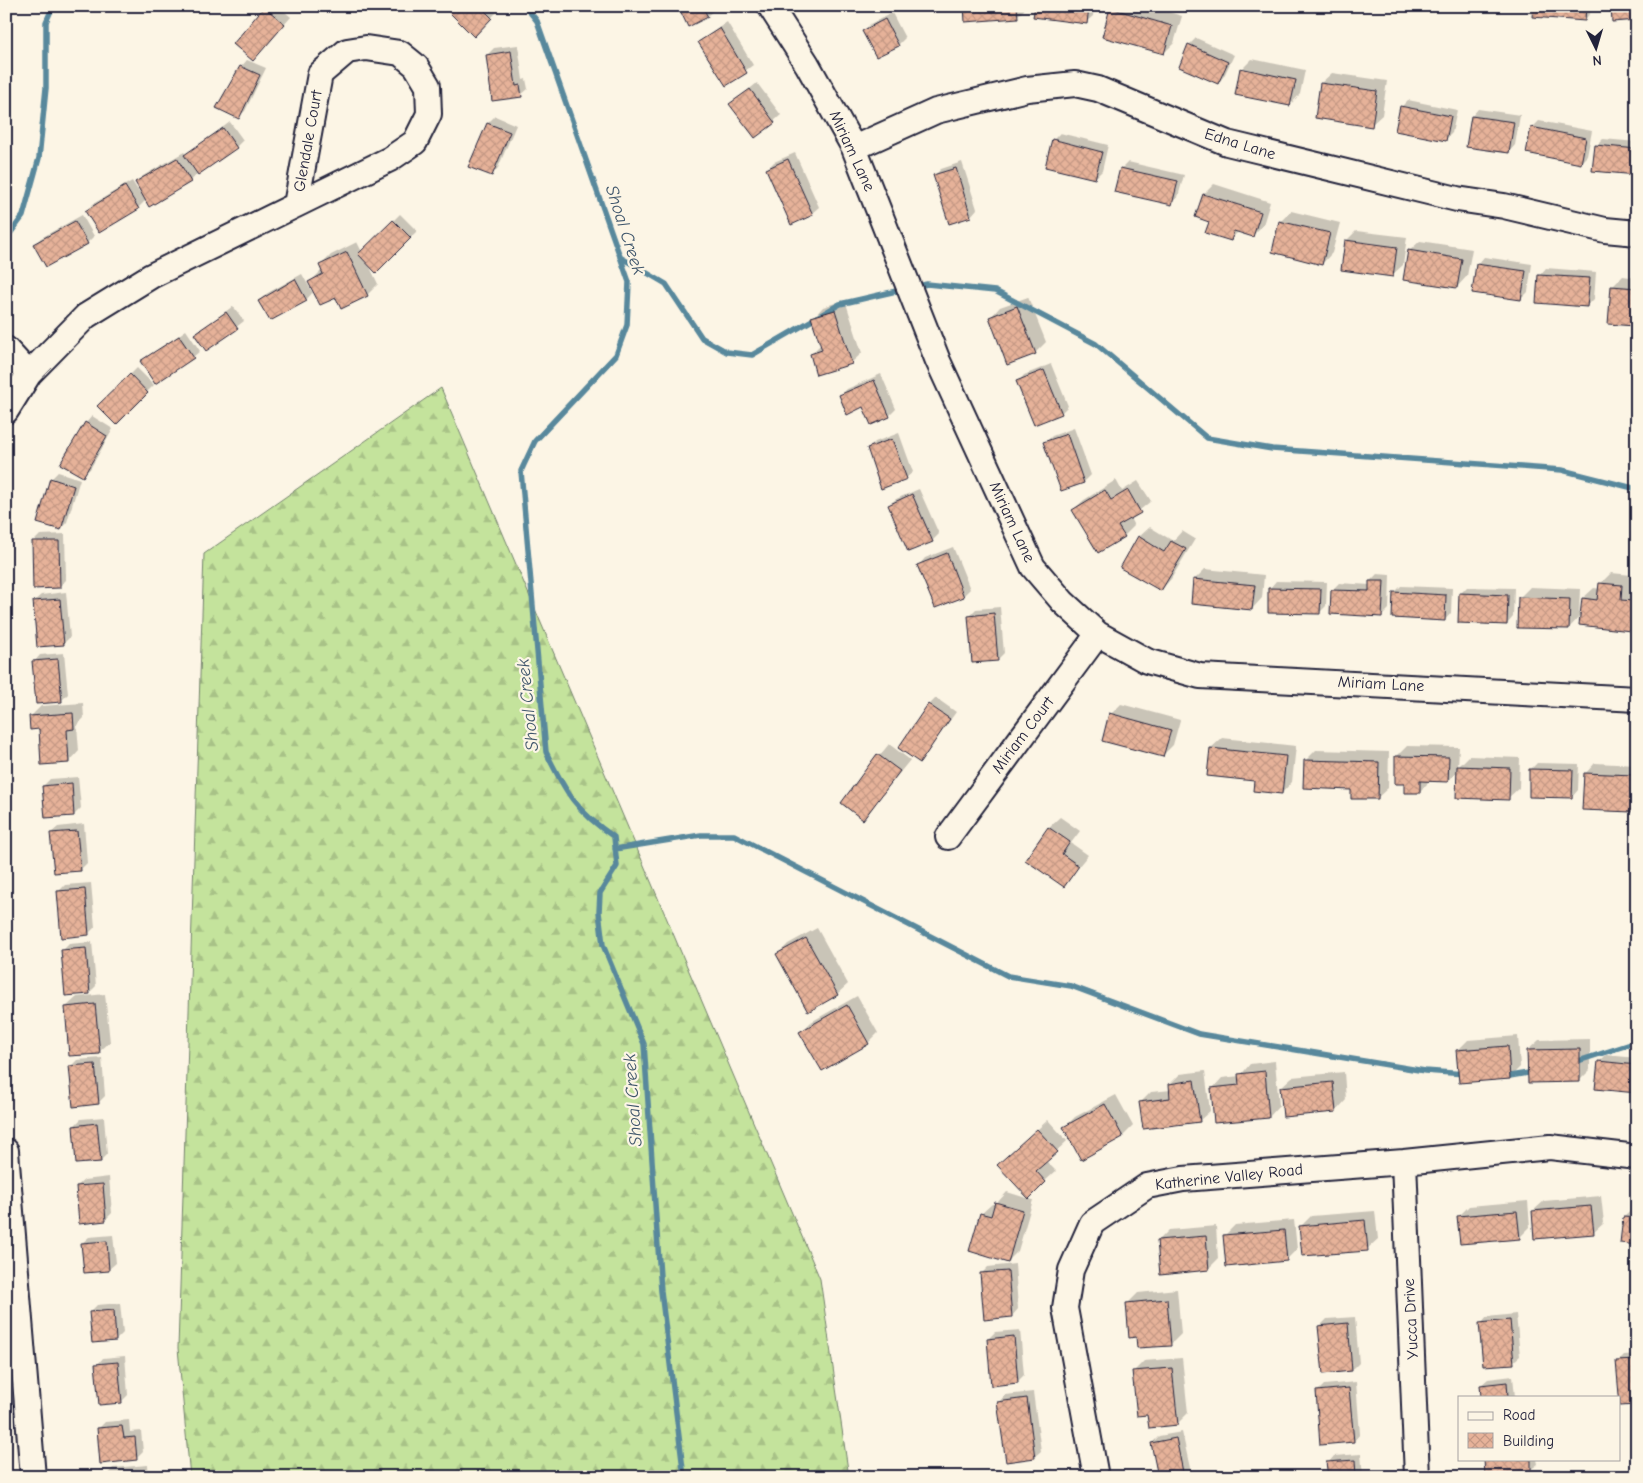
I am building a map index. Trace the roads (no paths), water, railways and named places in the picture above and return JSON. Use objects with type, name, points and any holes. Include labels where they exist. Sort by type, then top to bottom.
[{"type":"street","name":"Miriam Lane","points":[[770,6],[807,64],[854,148],[938,361],[1033,567],[1063,602],[1098,634],[1147,662],[1200,676],[1637,699]]},
{"type":"street","name":"Glendale Court","points":[[6,411],[29,374],[86,316],[151,276],[390,159],[415,142],[429,114],[428,86],[416,66],[400,53],[366,48],[347,51],[320,74],[296,205]]},
{"type":"street","name":"Edna Lane","points":[[854,148],[936,111],[1026,89],[1075,84],[1098,90],[1227,143],[1458,199],[1504,206],[1605,230],[1637,233]]},
{"type":"street","points":[[6,349],[29,374]]},
{"type":"street","name":"Miriam Court","points":[[948,837],[1098,634]]},
{"type":"street","name":"Katherine Valley Road","points":[[1096,1477],[1065,1308],[1071,1270],[1092,1223],[1147,1186],[1184,1178],[1404,1162],[1550,1147],[1637,1157]]},
{"type":"street","points":[[6,1152],[33,1477]]},
{"type":"street","name":"Yucca Drive","points":[[1404,1162],[1417,1477]]},
{"type":"waterway","points":[[6,239],[23,216],[39,158],[46,88],[46,22],[53,6]]},
{"type":"waterway","name":"Shoal Creek","points":[[525,6],[537,21],[629,282],[627,325],[616,355],[535,441],[521,471],[546,752],[573,800],[590,819],[614,837],[617,866],[600,893],[599,912],[603,945],[644,1044],[661,1291],[684,1477]]},
{"type":"waterway","points":[[620,257],[666,284],[702,338],[727,352],[752,355],[840,304],[905,289]]},
{"type":"waterway","points":[[914,287],[927,284],[995,291],[1096,344],[1207,438],[1272,449],[1562,470],[1637,489]]},
{"type":"waterway","points":[[615,849],[701,835],[734,835],[1008,976],[1071,986],[1199,1034],[1425,1071],[1465,1074]]},
{"type":"waterway","points":[[1572,1063],[1637,1042]]},
{"type":"waterway","points":[[1504,1077],[1534,1072]]}]
